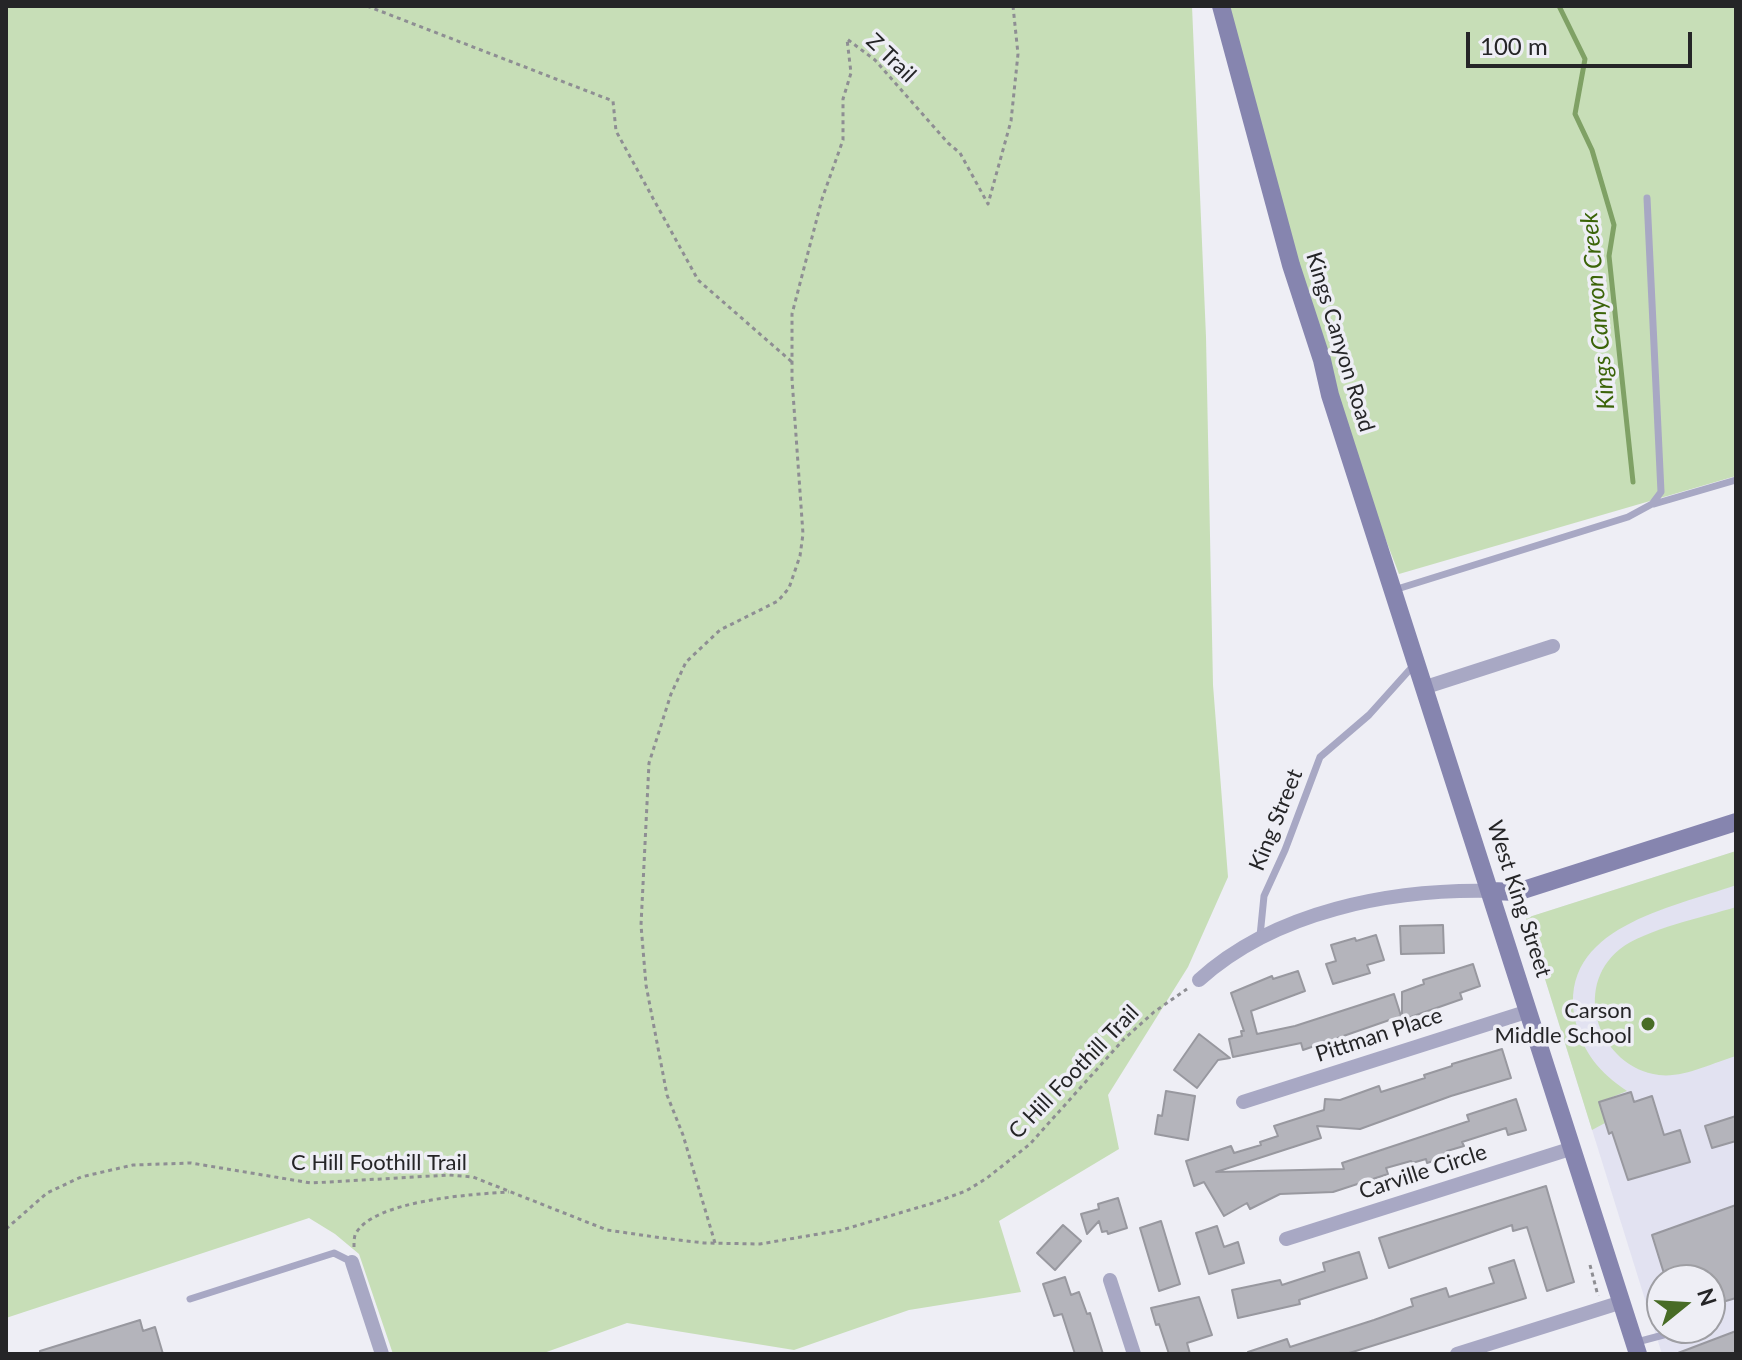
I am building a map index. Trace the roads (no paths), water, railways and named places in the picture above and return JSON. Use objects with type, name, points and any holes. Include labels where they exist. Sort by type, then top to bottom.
[{"type":"street","name":"Kings Canyon Road","points":[[1221,6],[1291,265],[1392,590],[1426,687]]},
{"type":"street","points":[[1426,687],[1553,646]]},
{"type":"street","name":"West King Street","points":[[1426,687],[1636,1348]]},
{"type":"street","points":[[1199,980],[1215,965],[1260,936],[1356,903],[1400,895],[1517,892],[1736,822]]},
{"type":"street","name":"Pittman Place","points":[[1243,1102],[1529,1011]]},
{"type":"street","name":"Carville Circle","points":[[1286,1239],[1573,1148]]},
{"type":"street","points":[[352,1262],[382,1354]]},
{"type":"street","points":[[1110,1280],[1134,1354]]},
{"type":"street","points":[[1457,1354],[1622,1302]]},
{"type":"lane","points":[[1647,198],[1661,492],[1652,504]]},
{"type":"lane","points":[[1392,590],[1628,517],[1652,504],[1736,480]]},
{"type":"lane","name":"King Street","points":[[1260,936],[1264,896],[1320,757],[1369,715],[1417,661]]},
{"type":"lane","points":[[190,1299],[334,1253],[352,1262]]},
{"type":"waterway","name":"Kings Canyon Creek","points":[[1559,6],[1585,59],[1575,114],[1592,150],[1614,225],[1609,256],[1633,482]]},
{"type":"place","name":"Carson Middle School","points":[[1648,1024]]}]
